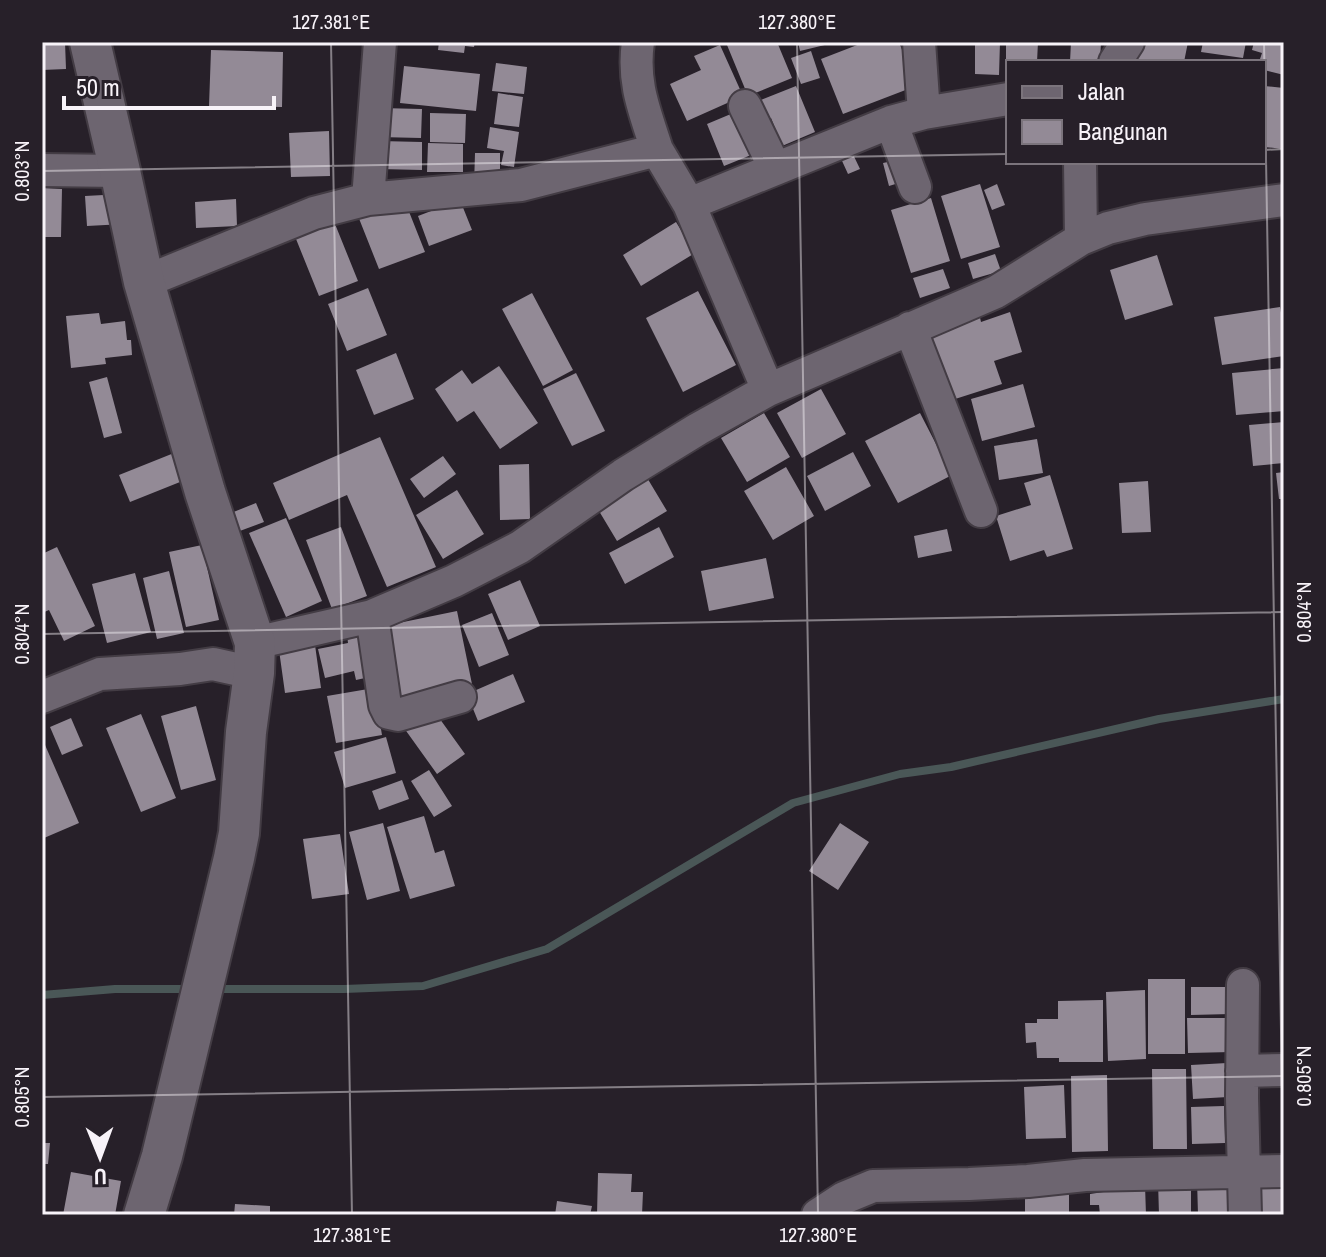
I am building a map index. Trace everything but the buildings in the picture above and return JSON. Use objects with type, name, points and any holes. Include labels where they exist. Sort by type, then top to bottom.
[{"type":"street","points":[[90,42],[144,282],[255,658],[239,833],[162,1156],[144,1215]]},
{"type":"street","points":[[368,199],[380,42]]},
{"type":"street","points":[[638,42],[637,87],[657,150],[689,204],[768,390]]},
{"type":"street","points":[[919,42],[924,113]]},
{"type":"street","points":[[1116,60],[1128,42]]},
{"type":"street","points":[[689,204],[891,122],[924,113],[1006,99]]},
{"type":"street","points":[[745,106],[775,168]]},
{"type":"street","points":[[891,122],[915,187]]},
{"type":"street","points":[[144,282],[314,213],[368,199],[521,185],[657,150]]},
{"type":"street","points":[[1080,164],[1081,239]]},
{"type":"street","points":[[42,170],[120,171]]},
{"type":"street","points":[[42,697],[100,674],[180,669],[255,658],[372,616],[454,581],[520,547],[623,475],[768,390],[996,292],[1081,239],[1108,228],[1145,219],[1284,200]]},
{"type":"street","points":[[910,328],[981,511]]},
{"type":"street","points":[[372,616],[385,705],[389,713],[398,715],[460,697]]},
{"type":"street","points":[[1243,985],[1245,1215]]},
{"type":"street","points":[[1242,1071],[1284,1070]]},
{"type":"street","points":[[818,1215],[844,1198],[873,1186],[969,1184],[1085,1175],[1284,1171]]},
{"type":"waterway","points":[[213,989],[423,986],[547,949],[793,803],[900,774],[951,767],[1159,719],[1284,699]]},
{"type":"waterway","points":[[42,995],[115,989],[192,989]]}]
